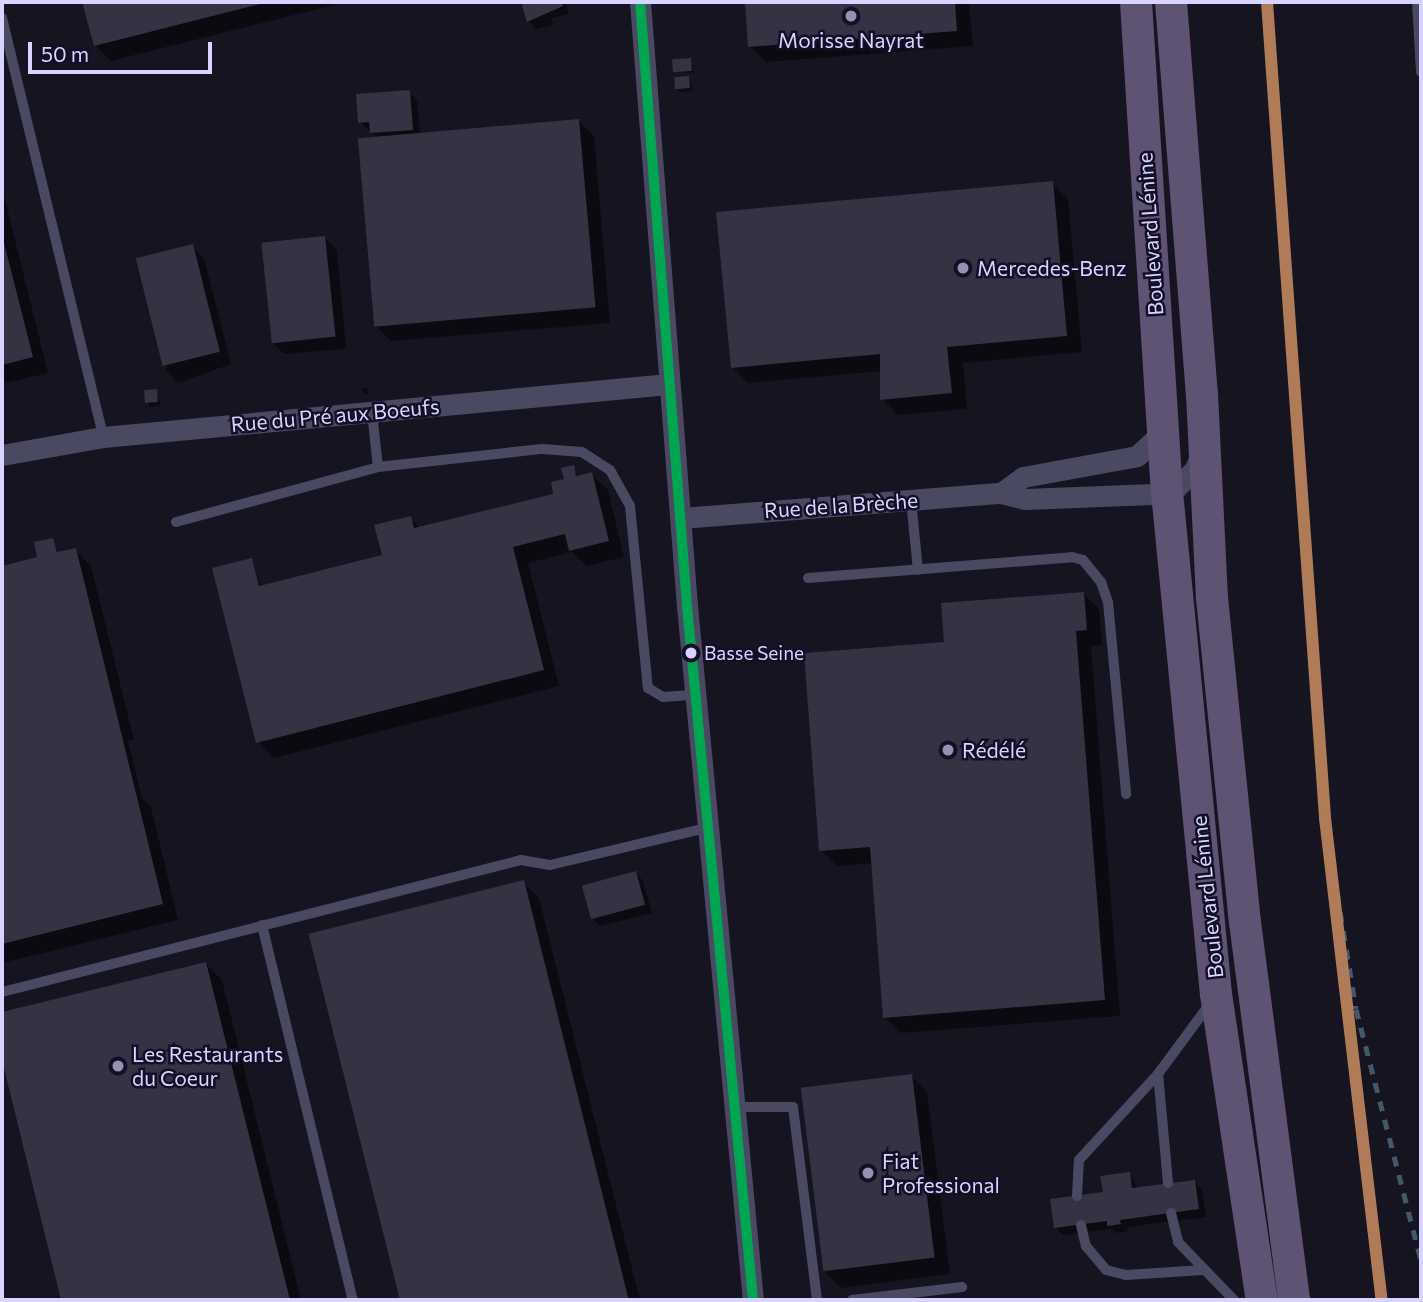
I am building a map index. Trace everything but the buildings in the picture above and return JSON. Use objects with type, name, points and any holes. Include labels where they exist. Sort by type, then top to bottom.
[{"type":"main road","name":"Boulevard Lénine","points":[[1136,2],[1164,432],[1164,473],[1216,994],[1262,1300]]},
{"type":"main road","name":"Boulevard Lénine","points":[[1171,2],[1204,445],[1205,512],[1245,922],[1294,1300]]},
{"type":"street","points":[[640,2],[706,828],[753,1300]]},
{"type":"street","name":"Rue du Pré aux Boeufs","points":[[2,455],[103,437],[669,384]]},
{"type":"street","points":[[1164,473],[1204,445]]},
{"type":"street","name":"Rue de la Brèche","points":[[681,518],[1001,493],[1025,499],[1164,473]]},
{"type":"street","name":"Rue de la Brèche","points":[[1001,493],[1023,477],[1164,473]]},
{"type":"street","name":"Boulevard Lénine","points":[[1164,473],[1205,512]]},
{"type":"lane","points":[[1417,2],[1421,72]]},
{"type":"lane","points":[[2,18],[103,437]]},
{"type":"lane","points":[[372,412],[377,467]]},
{"type":"lane","points":[[176,522],[377,467],[541,449],[582,452],[599,460],[624,489],[630,506],[648,688],[663,697],[695,695]]},
{"type":"lane","points":[[911,500],[918,570]]},
{"type":"lane","points":[[808,578],[1072,557],[1091,567],[1108,602],[1126,794]]},
{"type":"lane","points":[[2,992],[521,860],[550,865],[706,828]]},
{"type":"lane","points":[[262,925],[353,1300]]},
{"type":"lane","points":[[1077,1196],[1079,1160],[1158,1074],[1216,994]]},
{"type":"lane","points":[[1158,1074],[1168,1183]]},
{"type":"lane","points":[[733,1107],[793,1107],[817,1300]]},
{"type":"lane","points":[[1171,1213],[1178,1242],[1234,1300]]},
{"type":"lane","points":[[1081,1225],[1086,1246],[1106,1270],[1126,1275],[1203,1270]]},
{"type":"lane","points":[[852,1300],[962,1287]]},
{"type":"railway","points":[[1325,818],[1356,1009],[1421,1261]]},
{"type":"transit line","points":[[640,2],[687,606],[753,1300]]},
{"type":"transit line","points":[[1267,2],[1325,818],[1382,1300]]},
{"type":"place","name":"Morisse Nayrat","points":[[851,16]]},
{"type":"place","name":"Mercedes-Benz","points":[[963,268]]},
{"type":"place","name":"Basse Seine","points":[[691,653]]},
{"type":"place","name":"Rédélé","points":[[948,750]]},
{"type":"place","name":"Les Restaurants du Coeur","points":[[118,1066]]},
{"type":"place","name":"Fiat Professional","points":[[868,1173]]}]
